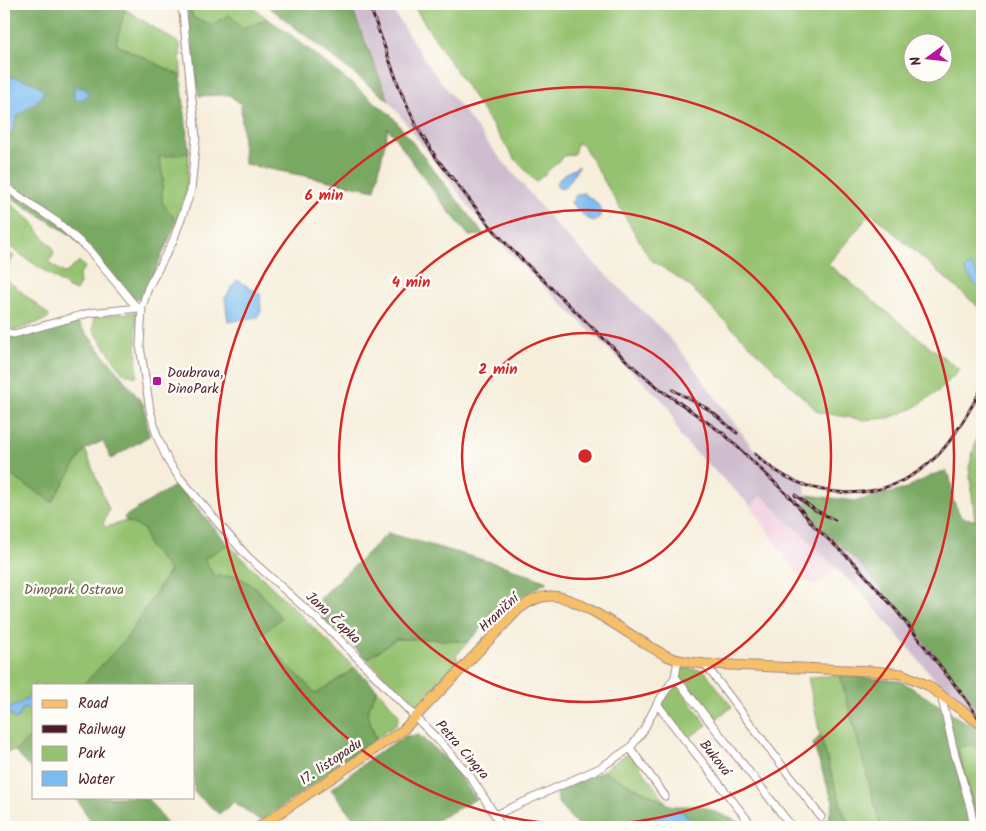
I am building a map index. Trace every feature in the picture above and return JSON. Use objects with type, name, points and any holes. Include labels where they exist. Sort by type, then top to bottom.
[{"type":"main road","name":"Hraniční","points":[[416,718],[519,609],[530,601],[542,597],[556,596],[572,601],[653,649],[678,660],[705,664],[889,672],[914,678],[982,725]]},
{"type":"main road","name":"17. listopadu","points":[[259,827],[403,730],[416,718]]},
{"type":"street","name":"Jana Čapka","points":[[182,4],[196,137],[191,191],[173,241],[148,288],[140,308],[140,346],[150,410],[157,436],[168,461],[179,477],[248,557],[336,635],[416,718]]},
{"type":"street","points":[[4,186],[57,222],[89,250],[140,308]]},
{"type":"street","points":[[4,332],[14,334],[89,313],[140,308]]},
{"type":"street","points":[[495,815],[600,768],[630,748],[643,731],[657,704],[675,677],[678,660]]},
{"type":"street","points":[[705,664],[821,817]]},
{"type":"street","points":[[675,677],[792,827]]},
{"type":"street","points":[[941,695],[974,827]]},
{"type":"street","name":"Buková","points":[[657,704],[753,827]]},
{"type":"street","name":"Petra Cingra","points":[[416,718],[470,776],[495,815],[500,827]]},
{"type":"street","points":[[630,748],[665,796]]},
{"type":"shaded area","points":[[350,4],[391,4],[394,12],[426,62],[491,147],[557,226],[681,351],[752,447],[784,472],[805,481],[807,514],[862,566],[907,619],[962,689],[982,718],[982,730],[956,693],[949,696],[860,591],[761,495],[751,506],[680,437],[669,407],[513,257],[475,214],[389,101]]},
{"type":"shaded area","points":[[761,494],[836,567],[816,586],[801,577],[791,566],[751,506]]},
{"type":"green space","points":[[4,4],[119,4],[125,9],[116,44],[181,76],[189,153],[159,157],[163,178],[162,202],[177,222],[142,299],[133,300],[71,235],[4,193]]},
{"type":"green space","points":[[186,4],[190,4],[193,18],[212,24],[230,15],[243,28],[268,19],[290,34],[392,116],[484,235],[469,236],[439,199],[388,128],[375,190],[244,164],[241,104],[229,95],[199,96]]},
{"type":"green space","points":[[190,4],[248,4],[268,19],[243,28],[230,16],[212,24],[193,18]]},
{"type":"green space","points":[[265,4],[350,4],[389,101]]},
{"type":"green space","points":[[412,4],[982,4],[982,310],[871,213],[828,264],[960,370],[936,393],[912,409],[889,418],[863,420],[818,412],[687,284],[650,259],[583,145],[577,143],[574,154],[564,156],[536,182],[514,158]]},
{"type":"green space","points":[[125,9],[180,44],[181,76],[115,44]]},
{"type":"green space","points":[[189,153],[187,190],[177,222],[162,202],[163,178],[159,156]]},
{"type":"green space","points":[[4,198],[35,224],[37,230],[53,248],[54,254],[50,261],[52,265],[64,273],[79,261],[85,267],[79,275],[80,284],[76,291],[4,243]]},
{"type":"green space","points":[[4,250],[14,256],[4,274]]},
{"type":"green space","points":[[4,277],[49,315],[48,319],[17,330],[13,330],[4,323]]},
{"type":"green space","points":[[136,312],[137,377],[124,374],[93,330],[94,317]]},
{"type":"green space","points":[[75,319],[144,405],[149,436],[111,459],[103,441],[85,449],[52,502],[12,476],[4,482],[4,336],[16,337]]},
{"type":"green space","points":[[982,416],[982,522],[975,521],[969,468]]},
{"type":"green space","name":"Dinopark Ostrava","points":[[85,449],[109,510],[103,524],[106,527],[126,521],[144,529],[148,545],[170,570],[126,639],[84,684],[32,684],[32,736],[15,751],[4,752],[4,482],[12,476],[52,502]]},
{"type":"green space","points":[[946,471],[950,477],[953,500],[961,517],[982,522],[982,718],[962,689],[907,619],[862,566],[807,514],[807,495],[856,501],[902,490],[935,474]]},
{"type":"green space","points":[[177,484],[228,544],[204,559],[214,576],[236,576],[257,588],[281,618],[260,636],[316,694],[355,668],[377,689],[367,713],[376,739],[261,821],[234,802],[219,814],[195,793],[195,684],[84,684],[126,639],[170,571],[148,545],[144,529],[126,521],[124,517]]},
{"type":"green space","points":[[388,533],[508,567],[547,582],[502,608],[468,642],[433,639],[396,639],[367,659],[310,608]]},
{"type":"green space","points":[[228,544],[355,668],[316,694],[259,636],[281,618],[257,588],[236,576],[214,576],[203,559]]},
{"type":"green space","points":[[396,639],[433,639],[468,642],[456,656],[460,663],[433,691],[427,693],[424,701],[418,706],[415,705],[413,707],[367,659]]},
{"type":"green space","points":[[681,668],[704,670],[732,707],[713,721],[678,675]]},
{"type":"green space","points":[[840,675],[881,827],[851,827],[843,812],[820,735],[808,677]]},
{"type":"green space","points":[[840,675],[901,681],[960,719],[982,729],[982,750],[972,744],[958,748],[979,827],[881,827]]},
{"type":"green space","points":[[675,682],[707,725],[687,739],[660,704]]},
{"type":"green space","points":[[377,689],[399,715],[397,724],[376,739],[367,713]]},
{"type":"green space","points":[[419,735],[451,763],[476,799],[428,825],[429,827],[360,827],[331,789],[375,755],[405,736]]},
{"type":"green space","points":[[820,735],[843,812],[851,827],[809,827],[829,818],[833,802],[813,744]]},
{"type":"green space","points":[[32,736],[32,768],[28,766],[15,751]]},
{"type":"green space","points":[[972,744],[982,750],[982,827],[979,827],[957,748]]},
{"type":"green space","points":[[629,752],[666,802],[602,771]]},
{"type":"green space","points":[[602,771],[672,806],[701,806],[747,827],[699,827],[681,811],[654,820],[655,827],[579,827],[558,803],[557,792]]},
{"type":"green space","points":[[76,798],[147,798],[170,827],[95,827]]},
{"type":"water","points":[[4,76],[31,82],[44,91],[41,98],[17,116],[12,132],[7,135],[4,133]]},
{"type":"water","points":[[74,86],[86,89],[89,94],[83,99],[74,100]]},
{"type":"water","points":[[579,166],[568,184],[563,189],[558,188],[556,184],[563,175]]},
{"type":"water","points":[[583,193],[596,202],[601,210],[599,219],[594,222],[585,217],[571,203],[576,195]]},
{"type":"water","points":[[971,265],[981,279],[982,293],[964,270]]},
{"type":"water","points":[[237,280],[260,294],[261,312],[257,317],[228,322],[225,298]]},
{"type":"water","points":[[32,694],[32,710],[23,709],[17,719],[14,719],[7,709],[19,704]]},
{"type":"water","points":[[670,811],[681,811],[699,827],[655,827],[654,820]]},
{"type":"railway","points":[[369,4],[401,92],[418,129],[437,159],[491,227],[511,249],[630,364],[661,390],[724,434],[794,501],[814,526],[855,564],[896,610],[966,699],[982,723]]},
{"type":"railway","points":[[755,454],[775,470],[798,482],[822,490],[846,493],[871,491],[895,484],[917,472],[938,455],[956,432],[982,388]]},
{"type":"railway","points":[[673,390],[708,409],[737,433]]},
{"type":"railway","points":[[795,495],[815,510],[835,520]]},
{"type":"place","name":"Doubrava, DinoPark","points":[[157,381]]}]
